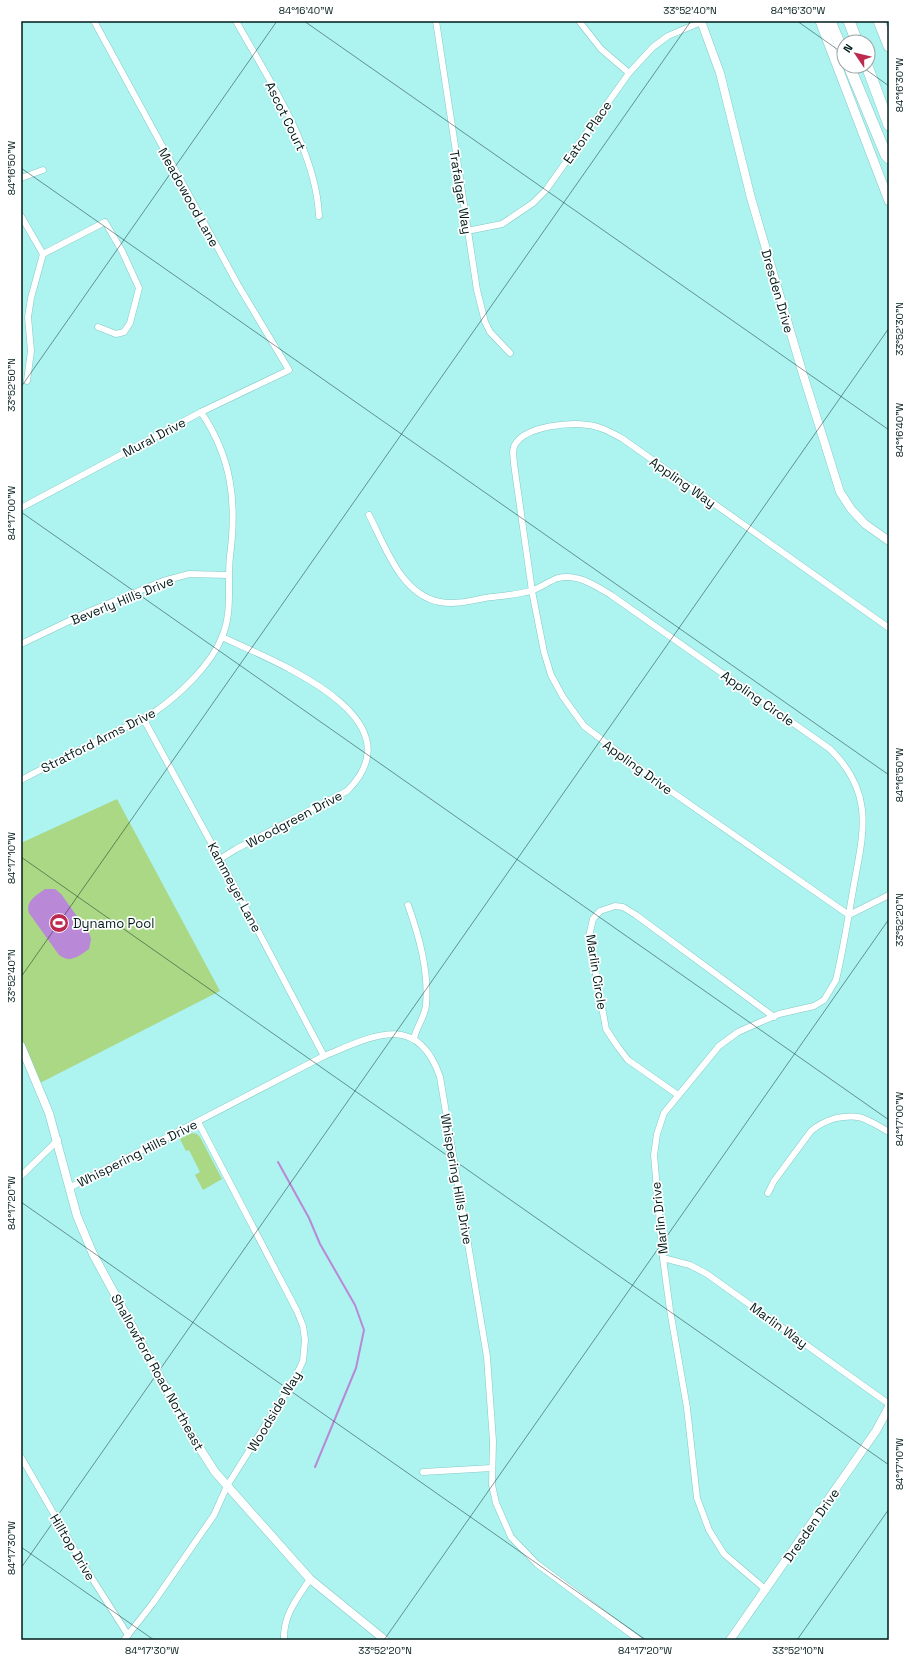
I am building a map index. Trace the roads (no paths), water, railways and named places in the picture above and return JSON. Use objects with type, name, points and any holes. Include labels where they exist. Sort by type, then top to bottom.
[{"type":"highway","points":[[830,21],[836,36]]},
{"type":"highway","points":[[849,21],[854,34]]},
{"type":"highway","points":[[879,21],[889,46]]},
{"type":"highway","points":[[852,74],[889,158]]},
{"type":"highway","points":[[869,74],[889,125]]},
{"type":"main road","points":[[820,21],[889,201]]},
{"type":"street","name":"Meadowood Lane","points":[[94,21],[238,285],[289,370]]},
{"type":"street","name":"Ascot Court","points":[[236,21],[296,133],[313,181],[318,203],[319,216]]},
{"type":"street","name":"Trafalgar Way","points":[[436,21],[477,290],[485,322],[490,332],[510,354]]},
{"type":"street","points":[[579,21],[601,49],[629,73]]},
{"type":"street","name":"Eaton Place","points":[[467,231],[502,224],[533,203],[546,190],[629,73],[653,47],[668,36],[701,21]]},
{"type":"street","name":"Dresden Drive","points":[[701,21],[720,73],[751,198],[802,372],[840,492],[851,509],[865,524],[889,541]]},
{"type":"street","points":[[21,178],[43,170]]},
{"type":"street","points":[[21,216],[43,254],[31,298],[28,317],[31,351],[28,381]]},
{"type":"street","points":[[43,254],[105,222],[122,251],[139,288],[130,323],[124,332],[116,334],[98,327]]},
{"type":"street","name":"Mural Drive","points":[[21,508],[201,412],[289,370]]},
{"type":"street","name":"Stratford Arms Drive","points":[[21,780],[155,712],[180,692],[208,661],[222,637],[228,608],[228,575],[232,539],[230,480],[214,431],[201,412]]},
{"type":"street","name":"Appling Way","points":[[520,505],[514,464],[513,448],[516,443],[536,430],[566,425],[589,425],[604,429],[622,439],[889,628]]},
{"type":"street","name":"Appling Drive","points":[[520,505],[532,591],[544,652],[551,675],[571,709],[584,726],[652,778],[849,915]]},
{"type":"street","points":[[369,515],[396,568],[410,585],[423,596],[439,602],[454,603],[532,591]]},
{"type":"street","name":"Beverly Hills Drive","points":[[21,644],[88,612],[163,581],[189,574],[228,575]]},
{"type":"street","name":"Appling Circle","points":[[532,591],[559,578],[574,577],[612,595],[830,749],[844,763],[853,777],[860,796],[863,814],[863,840],[849,915]]},
{"type":"street","name":"Woodgreen Drive","points":[[220,859],[236,848],[346,791],[358,780],[364,767],[368,752],[366,736],[362,725],[351,712],[325,690],[294,671],[222,637]]},
{"type":"street","name":"Kammeyer Lane","points":[[143,718],[220,859],[324,1056]]},
{"type":"street","points":[[849,915],[889,895]]},
{"type":"street","points":[[408,904],[419,934],[423,956],[426,998],[422,1021],[414,1039]]},
{"type":"street","name":"Marlin Circle","points":[[678,1095],[628,1060],[606,1029],[589,936],[593,919],[600,910],[615,906],[623,907],[774,1017]]},
{"type":"street","name":"Marlin Drive","points":[[765,1590],[724,1554],[702,1516],[697,1498],[687,1408],[670,1310],[663,1258],[654,1155],[657,1134],[664,1113],[719,1046],[738,1032],[774,1017],[814,1006],[824,1000],[836,980],[849,915]]},
{"type":"street","name":"Whispering Hills Drive","points":[[71,1187],[324,1056],[380,1034],[394,1033],[405,1035],[414,1039],[434,1061],[440,1077],[487,1357],[493,1441],[492,1485],[500,1514],[511,1537],[537,1564],[639,1640]]},
{"type":"street","name":"Shallowford Road Northeast","points":[[21,1046],[49,1113],[71,1187],[77,1216],[93,1254],[190,1433],[226,1486],[310,1580],[385,1640]]},
{"type":"street","points":[[768,1193],[774,1181],[817,1125],[827,1120],[852,1115],[872,1122],[889,1132]]},
{"type":"street","name":"Woodside Way","points":[[126,1637],[214,1515],[226,1486],[295,1378],[303,1361],[305,1340],[303,1326],[297,1311],[198,1122]]},
{"type":"street","points":[[21,1176],[58,1140]]},
{"type":"street","name":"Marlin Way","points":[[663,1258],[690,1265],[707,1274],[889,1404]]},
{"type":"street","name":"Dresden Drive","points":[[730,1640],[876,1431],[889,1407]]},
{"type":"street","name":"Hilltop Drive","points":[[21,1457],[126,1637]]},
{"type":"street","points":[[423,1472],[492,1468]]},
{"type":"street","points":[[284,1640],[285,1620],[290,1607],[310,1580]]},
{"type":"waterway","points":[[278,1162],[309,1218],[320,1244],[355,1305],[364,1330],[356,1368],[315,1467]]},
{"type":"place","name":"Dynamo Pool","points":[[59,923]]}]
